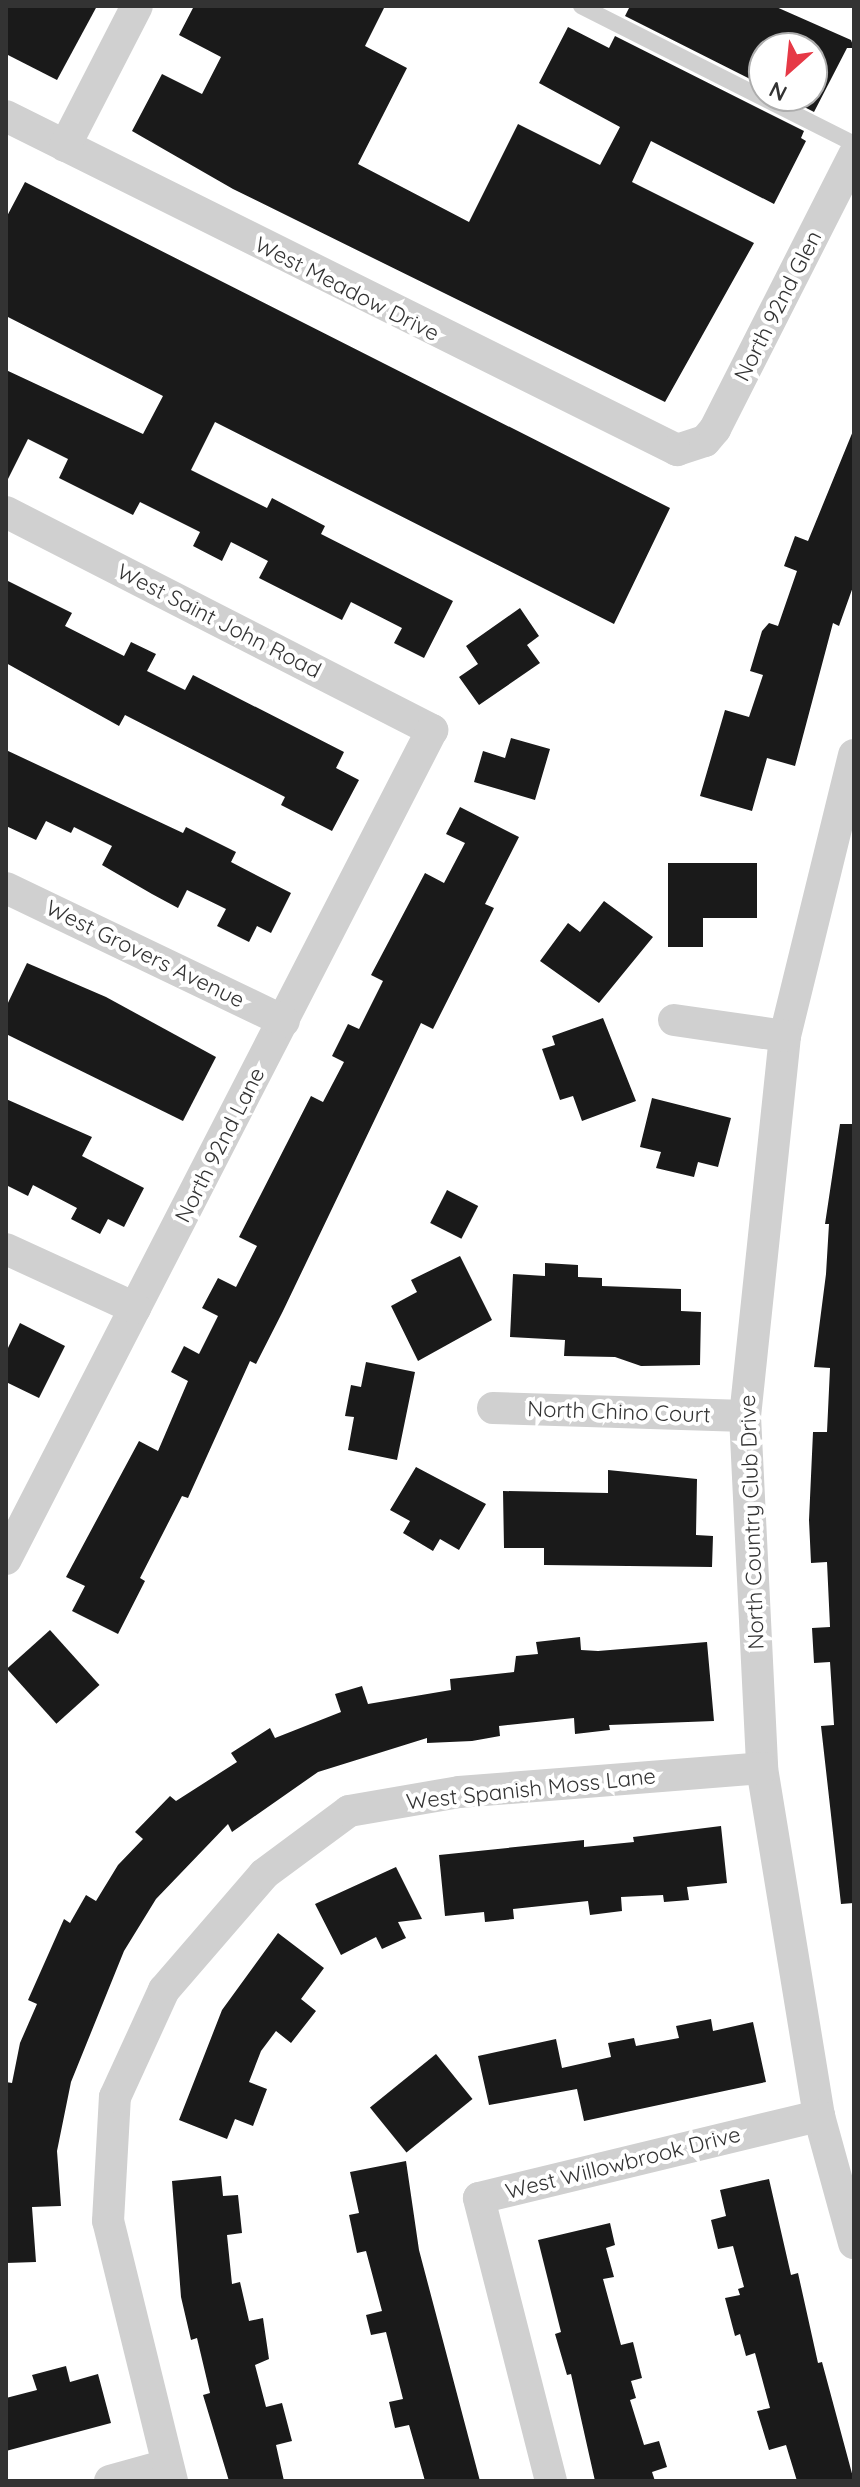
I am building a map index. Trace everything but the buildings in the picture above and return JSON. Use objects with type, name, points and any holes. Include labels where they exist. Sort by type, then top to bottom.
[{"type":"street","points":[[65,146],[137,6]]},
{"type":"street","name":"West Meadow Drive","points":[[6,116],[659,446],[692,448]]},
{"type":"street","name":"North 92nd Glen","points":[[692,448],[715,429],[854,155]]},
{"type":"street","name":"West Saint John Road","points":[[6,512],[432,730]]},
{"type":"street","name":"North 92nd Lane","points":[[6,1559],[432,730]]},
{"type":"street","name":"North Country Club Drive","points":[[854,755],[785,1036],[745,1416],[762,1768],[819,2116],[854,2243]]},
{"type":"street","name":"West Grovers Avenue","points":[[6,888],[284,1021]]},
{"type":"street","points":[[674,1020],[785,1036]]},
{"type":"street","points":[[6,1249],[135,1308]]},
{"type":"street","name":"North Chino Court","points":[[493,1408],[745,1416]]},
{"type":"street","name":"West Spanish Moss Lane","points":[[170,2473],[108,2221],[115,2097],[164,1990],[264,1874],[349,1811],[459,1792],[762,1768]]},
{"type":"street","name":"West Willowbrook Drive","points":[[551,2481],[479,2198],[819,2116]]},
{"type":"street","points":[[110,2481],[170,2473]]},
{"type":"lane","points":[[581,6],[854,144]]}]
